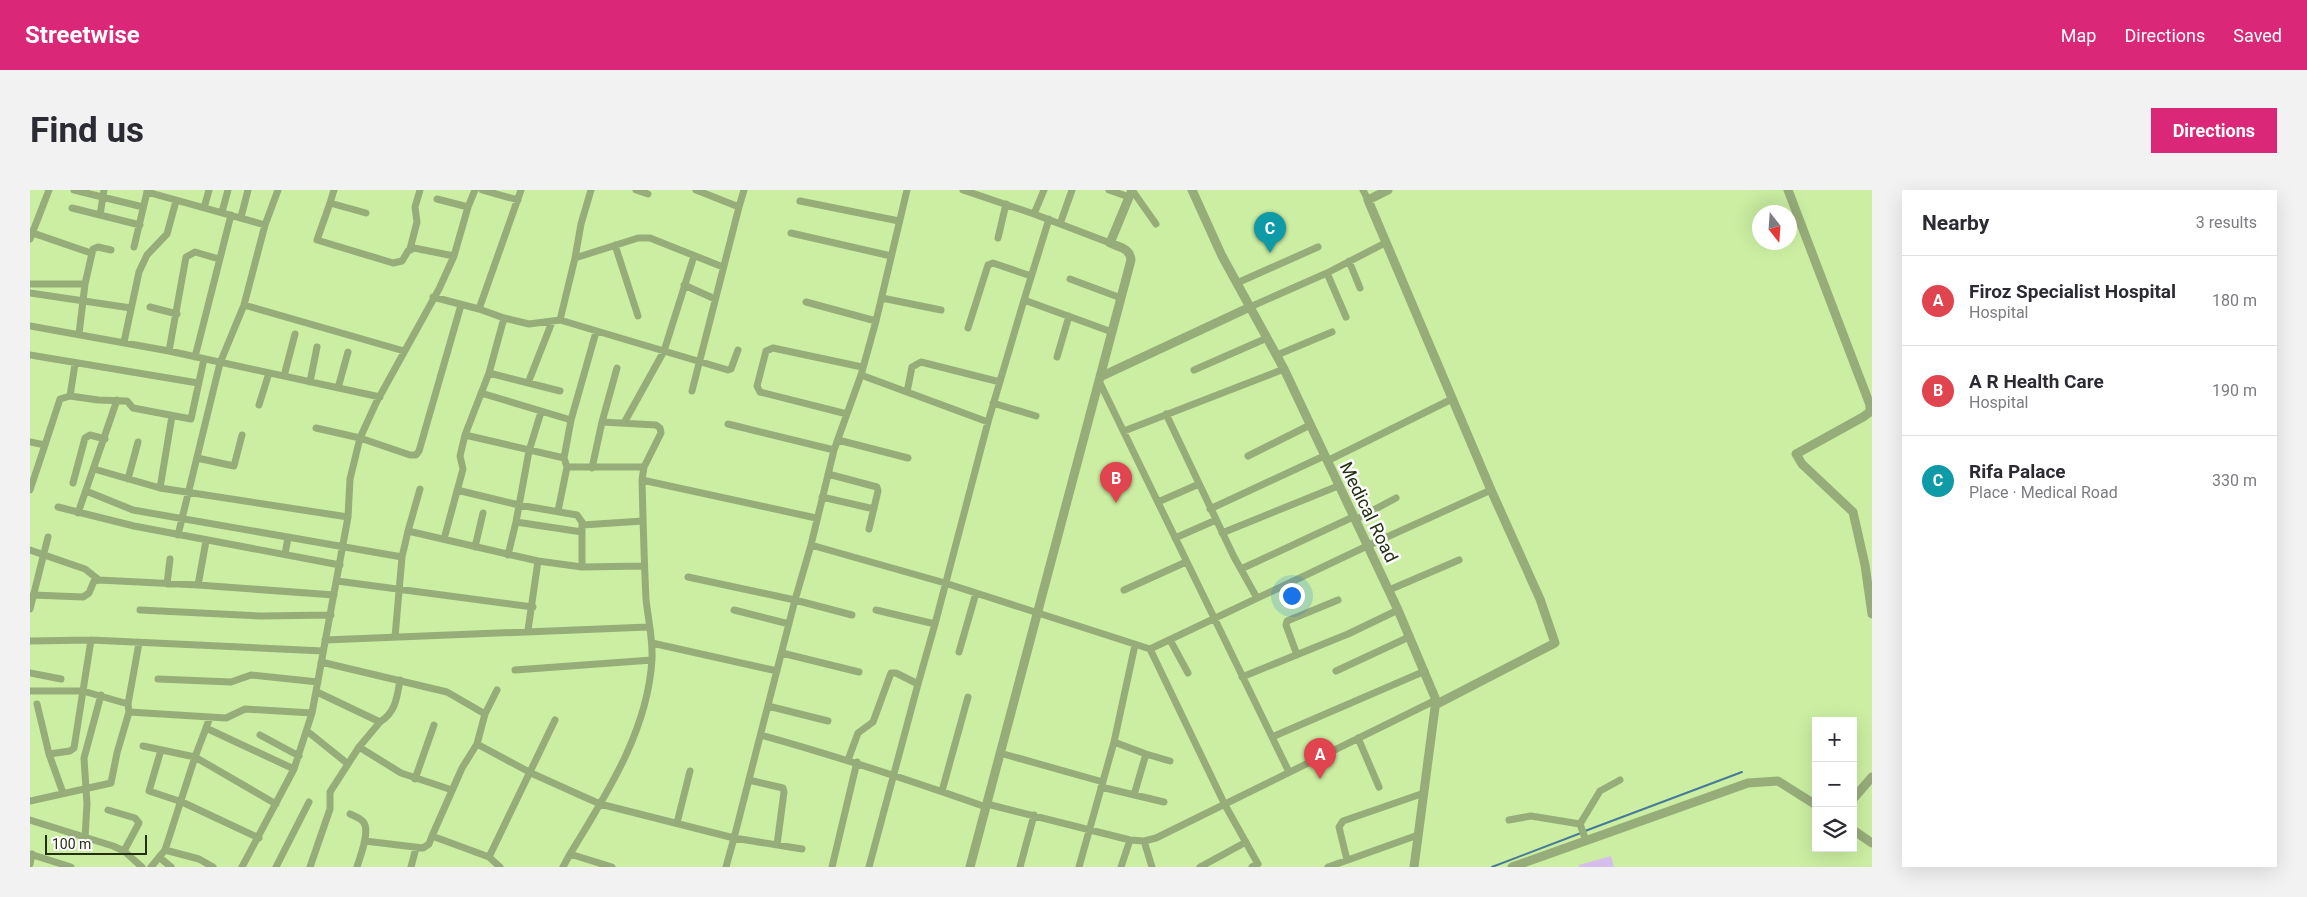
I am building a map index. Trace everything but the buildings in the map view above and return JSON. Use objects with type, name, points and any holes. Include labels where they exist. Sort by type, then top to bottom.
[{"type":"street","points":[[49,190],[31,235],[91,253]]},
{"type":"street","points":[[74,190],[103,193],[143,207]]},
{"type":"street","points":[[204,208],[209,190]]},
{"type":"street","points":[[222,212],[228,190]]},
{"type":"street","points":[[241,217],[248,190]]},
{"type":"street","points":[[178,535],[220,363],[244,305],[265,224],[278,190]]},
{"type":"street","points":[[334,190],[317,240],[393,263],[402,260],[410,249],[417,222],[415,207],[420,190]]},
{"type":"street","points":[[242,867],[294,770],[312,713],[348,517],[350,479],[360,438],[454,256],[474,190]]},
{"type":"street","points":[[482,190],[518,200]]},
{"type":"street","points":[[479,309],[522,190]]},
{"type":"street","points":[[560,320],[581,224],[591,190]]},
{"type":"street","points":[[636,190],[648,194]]},
{"type":"street","points":[[696,190],[739,207]]},
{"type":"street","points":[[692,391],[744,190]]},
{"type":"street","points":[[726,867],[794,600],[811,545],[834,450],[862,371],[876,321],[907,190]]},
{"type":"street","points":[[963,190],[1048,219],[1110,243],[1126,250],[1131,255],[970,867]]},
{"type":"street","points":[[1034,214],[1044,190]]},
{"type":"street","points":[[1060,224],[1072,190]]},
{"type":"street","points":[[1110,190],[1131,192],[1156,224]]},
{"type":"street","name":"Medical Road","points":[[1192,190],[1207,225],[1284,368],[1338,486],[1389,590],[1425,671],[1436,702],[1414,867]]},
{"type":"street","points":[[760,735],[857,762],[892,777],[987,805],[1090,828],[1130,840],[1144,841],[1156,838],[1225,805],[1358,738],[1555,643],[1540,599],[1490,490],[1363,190]]},
{"type":"street","points":[[1368,200],[1388,190]]},
{"type":"street","points":[[1788,190],[1870,405],[1870,412],[1863,417],[1796,454],[1802,464],[1853,512],[1865,565],[1872,614]]},
{"type":"street","points":[[134,247],[147,191],[176,201],[265,224]]},
{"type":"street","points":[[1110,243],[1131,192]]},
{"type":"street","points":[[100,216],[103,193]]},
{"type":"street","points":[[437,198],[468,208]]},
{"type":"street","points":[[124,342],[143,262],[153,248],[167,234],[176,201]]},
{"type":"street","points":[[800,201],[899,222]]},
{"type":"street","points":[[330,203],[366,213]]},
{"type":"street","points":[[998,238],[1006,204]]},
{"type":"street","points":[[72,208],[140,225]]},
{"type":"street","points":[[195,357],[231,215]]},
{"type":"street","points":[[869,867],[993,402],[1048,219]]},
{"type":"street","points":[[791,233],[891,256]]},
{"type":"street","points":[[575,258],[615,244],[638,238],[650,238],[723,268]]},
{"type":"street","points":[[1099,379],[1250,307],[1327,273],[1385,243]]},
{"type":"street","points":[[615,244],[638,316]]},
{"type":"street","points":[[78,334],[91,253],[95,246],[112,250]]},
{"type":"street","points":[[1237,283],[1318,247]]},
{"type":"street","points":[[410,249],[454,256]]},
{"type":"street","points":[[169,351],[178,314],[186,257],[195,252],[219,259]]},
{"type":"street","points":[[624,423],[664,351],[694,256]]},
{"type":"street","points":[[1349,261],[1360,288]]},
{"type":"street","points":[[968,328],[988,265],[993,263],[1031,276]]},
{"type":"street","points":[[1327,273],[1346,317]]},
{"type":"street","points":[[1070,279],[1121,298]]},
{"type":"street","points":[[30,284],[85,284]]},
{"type":"street","points":[[684,285],[715,299]]},
{"type":"street","points":[[30,293],[131,308]]},
{"type":"street","points":[[433,297],[529,324],[560,320],[730,370],[738,350]]},
{"type":"street","points":[[882,298],[941,310]]},
{"type":"street","points":[[1024,300],[1112,332]]},
{"type":"street","points":[[806,302],[876,321]]},
{"type":"street","points":[[316,428],[360,438],[410,455],[416,454],[419,451],[461,304]]},
{"type":"street","points":[[244,305],[404,351]]},
{"type":"street","points":[[150,307],[178,314]]},
{"type":"street","points":[[1057,357],[1069,316]]},
{"type":"street","points":[[444,539],[463,469],[460,456],[465,435],[489,373],[504,318]]},
{"type":"street","points":[[528,383],[552,322]]},
{"type":"street","points":[[30,326],[169,351],[380,397]]},
{"type":"street","points":[[558,511],[567,467],[564,458],[571,420],[596,332]]},
{"type":"street","points":[[1277,355],[1332,332]]},
{"type":"street","points":[[284,376],[295,334]]},
{"type":"street","points":[[1194,370],[1267,338]]},
{"type":"street","points":[[310,382],[317,347]]},
{"type":"street","points":[[847,414],[760,392],[757,386],[765,355],[769,349],[773,348],[862,371],[907,392],[988,422]]},
{"type":"street","points":[[338,388],[348,352]]},
{"type":"street","points":[[30,355],[198,383]]},
{"type":"street","points":[[30,490],[60,400],[70,396],[127,401],[134,408],[187,419],[193,416],[204,359]]},
{"type":"street","points":[[907,392],[912,367],[921,362],[1000,382]]},
{"type":"street","points":[[70,396],[75,364]]},
{"type":"street","points":[[592,468],[617,368]]},
{"type":"street","points":[[1124,431],[1284,368]]},
{"type":"street","points":[[259,405],[269,373]]},
{"type":"street","points":[[489,373],[560,391]]},
{"type":"street","points":[[1099,379],[1289,772]]},
{"type":"street","points":[[481,393],[571,420]]},
{"type":"street","points":[[1210,508],[1325,458],[1452,399]]},
{"type":"street","points":[[78,513],[117,400]]},
{"type":"street","points":[[993,402],[1036,416]]},
{"type":"street","points":[[508,555],[529,451],[541,412]]},
{"type":"street","points":[[1166,414],[1222,533],[1258,598]]},
{"type":"street","points":[[160,488],[172,416]]},
{"type":"street","points":[[563,867],[600,804],[624,758],[646,696],[652,660],[644,566],[642,480],[644,467],[661,433],[660,428],[656,425],[602,422]]},
{"type":"street","points":[[728,424],[834,450]]},
{"type":"street","points":[[1248,456],[1310,426]]},
{"type":"street","points":[[73,483],[85,438],[90,435],[105,439]]},
{"type":"street","points":[[197,458],[234,466],[242,435]]},
{"type":"street","points":[[465,435],[564,458]]},
{"type":"street","points":[[838,440],[908,458]]},
{"type":"street","points":[[30,442],[45,445]]},
{"type":"street","points":[[128,479],[138,442]]},
{"type":"street","points":[[567,467],[644,467]]},
{"type":"street","points":[[94,469],[160,488],[189,494],[348,517]]},
{"type":"street","points":[[828,474],[877,487],[878,491],[869,529]]},
{"type":"street","points":[[642,480],[816,518]]},
{"type":"street","points":[[1158,502],[1199,484]]},
{"type":"street","points":[[1222,533],[1338,486]]},
{"type":"street","points":[[395,637],[401,590],[402,557],[420,489]]},
{"type":"street","points":[[457,490],[581,517],[582,567]]},
{"type":"street","points":[[811,545],[945,583],[1150,649],[1490,490]]},
{"type":"street","points":[[86,491],[132,510],[402,557]]},
{"type":"street","points":[[822,497],[874,509]]},
{"type":"street","points":[[1241,570],[1396,498]]},
{"type":"street","points":[[58,507],[206,541],[340,565]]},
{"type":"street","points":[[475,547],[483,513]]},
{"type":"street","points":[[1175,538],[1216,520]]},
{"type":"street","points":[[516,522],[582,529],[643,522]]},
{"type":"street","points":[[408,531],[538,562],[582,567],[644,566]]},
{"type":"street","points":[[30,609],[48,537]]},
{"type":"street","points":[[285,554],[288,538]]},
{"type":"street","points":[[198,585],[206,541]]},
{"type":"street","points":[[30,550],[85,569],[99,580]]},
{"type":"street","points":[[167,584],[170,559]]},
{"type":"street","points":[[1389,590],[1459,560]]},
{"type":"street","points":[[528,630],[533,607],[538,562]]},
{"type":"street","points":[[1124,590],[1186,562]]},
{"type":"street","points":[[688,577],[794,600],[852,615]]},
{"type":"street","points":[[33,595],[83,597],[89,593],[94,581],[99,580],[334,595]]},
{"type":"street","points":[[337,581],[533,607]]},
{"type":"street","points":[[960,652],[976,593]]},
{"type":"street","points":[[1297,655],[1286,625],[1287,621],[1338,600]]},
{"type":"street","points":[[140,610],[262,616],[331,615]]},
{"type":"street","points":[[734,610],[789,624]]},
{"type":"street","points":[[876,610],[935,624]]},
{"type":"street","points":[[1242,677],[1398,610]]},
{"type":"street","points":[[325,640],[528,630],[648,627]]},
{"type":"street","points":[[1336,671],[1409,637]]},
{"type":"street","points":[[30,641],[91,640],[323,651]]},
{"type":"street","points":[[49,754],[70,751],[74,748],[91,640]]},
{"type":"street","points":[[1170,640],[1188,672]]},
{"type":"street","points":[[30,800],[111,783],[116,753],[129,712],[128,704],[139,643]]},
{"type":"street","points":[[652,643],[777,671]]},
{"type":"street","points":[[1079,867],[1114,742],[1135,645]]},
{"type":"street","points":[[1150,649],[1225,805],[1257,866]]},
{"type":"street","points":[[782,653],[859,672]]},
{"type":"street","points":[[515,670],[652,660]]},
{"type":"street","points":[[321,662],[447,692],[486,714]]},
{"type":"street","points":[[1272,738],[1425,671]]},
{"type":"street","points":[[30,673],[61,679]]},
{"type":"street","points":[[848,760],[858,733],[873,722],[892,673],[896,673],[918,684]]},
{"type":"street","points":[[158,679],[231,682],[251,674],[318,682]]},
{"type":"street","points":[[310,867],[330,809],[330,792],[359,747],[395,707],[400,680]]},
{"type":"street","points":[[364,841],[416,848],[426,847],[462,768],[477,744],[486,714],[497,690]]},
{"type":"street","points":[[30,691],[83,691],[128,704]]},
{"type":"street","points":[[317,692],[380,722]]},
{"type":"street","points":[[85,838],[87,804],[84,789],[84,758],[101,695]]},
{"type":"street","points":[[942,791],[968,697]]},
{"type":"street","points":[[37,704],[49,754],[63,793]]},
{"type":"street","points":[[768,706],[828,721]]},
{"type":"street","points":[[129,712],[231,717],[237,711],[245,708],[312,713]]},
{"type":"street","points":[[151,867],[165,850],[210,717]]},
{"type":"street","points":[[489,857],[555,720]]},
{"type":"street","points":[[415,779],[434,725]]},
{"type":"street","points":[[206,728],[294,770]]},
{"type":"street","points":[[307,731],[348,764]]},
{"type":"street","points":[[260,735],[299,756]]},
{"type":"street","points":[[1358,738],[1379,787]]},
{"type":"street","points":[[1114,742],[1170,761]]},
{"type":"street","points":[[477,744],[531,773],[600,804],[734,838],[802,849]]},
{"type":"street","points":[[143,746],[195,757],[276,804]]},
{"type":"street","points":[[359,747],[390,768],[415,779],[452,790]]},
{"type":"street","points":[[161,750],[149,791],[182,802],[259,838]]},
{"type":"street","points":[[1000,753],[1134,795],[1164,802]]},
{"type":"street","points":[[1134,795],[1146,754]]},
{"type":"street","points":[[832,867],[857,762]]},
{"type":"street","points":[[677,823],[690,771]]},
{"type":"street","points":[[1857,794],[1872,776]]},
{"type":"street","points":[[749,780],[783,788],[777,845]]},
{"type":"street","points":[[1580,824],[1600,791],[1620,780]]},
{"type":"street","points":[[1512,867],[1748,783],[1778,781],[1812,803]]},
{"type":"street","points":[[1348,860],[1339,827],[1343,821],[1424,793]]},
{"type":"street","points":[[276,867],[309,802]]},
{"type":"street","points":[[108,810],[135,818],[139,823],[124,851]]},
{"type":"street","points":[[350,814],[364,823],[364,841],[357,867]]},
{"type":"street","points":[[1020,867],[1034,815]]},
{"type":"street","points":[[1509,820],[1531,816],[1580,824]]},
{"type":"street","points":[[30,820],[124,851],[142,867]]},
{"type":"street","points":[[1580,824],[1586,841]]},
{"type":"street","points":[[1857,833],[1872,843]]},
{"type":"street","points":[[1328,867],[1418,835]]},
{"type":"street","points":[[432,836],[489,857],[497,866]]},
{"type":"street","points":[[1121,867],[1130,840]]},
{"type":"street","points":[[1144,841],[1152,867]]},
{"type":"street","points":[[1200,867],[1246,842]]},
{"type":"street","points":[[411,867],[416,848]]},
{"type":"street","points":[[165,850],[199,859],[213,867]]},
{"type":"street","points":[[30,864],[31,854],[71,867]]},
{"type":"street","points":[[570,854],[608,866]]},
{"type":"street","points":[[160,857],[171,867]]},
{"type":"shaded area","points":[[1611,856],[1614,867],[1579,867],[1579,865]]},
{"type":"waterway","points":[[1585,831],[1742,772]]},
{"type":"waterway","points":[[1492,867],[1581,833]]},
{"type":"place","name":"Rifa Palace","points":[[1270,253]]},
{"type":"place","name":"A R Health Care","points":[[1116,503]]},
{"type":"place","name":"Firoz Specialist Hospital","points":[[1320,779]]}]
